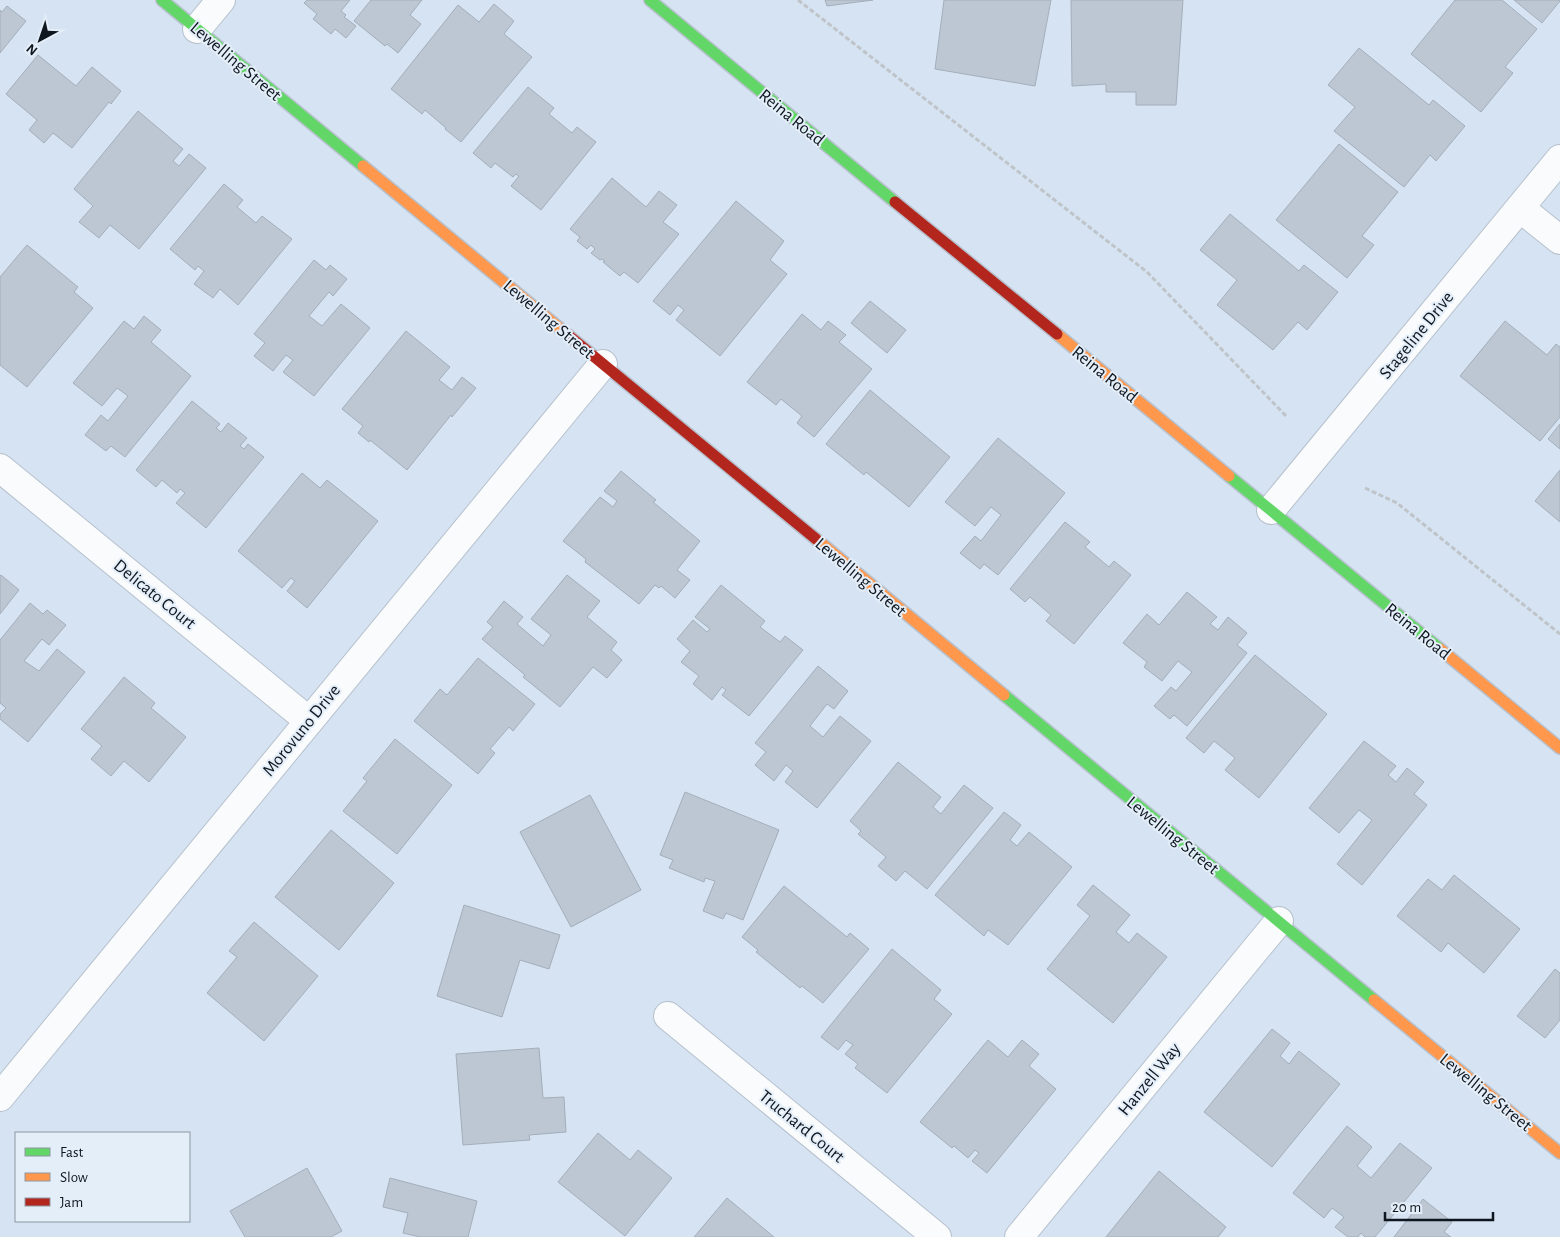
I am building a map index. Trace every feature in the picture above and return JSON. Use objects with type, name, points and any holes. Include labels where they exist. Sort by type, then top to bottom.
[{"type":"street","name":"Lewelling Street","points":[[162,0],[1560,1153]]},
{"type":"street","points":[[197,29],[221,0]]},
{"type":"street","name":"Reina Road","points":[[650,0],[1560,748]]},
{"type":"street","name":"Stageline Drive","points":[[1271,510],[1560,159]]},
{"type":"street","points":[[1520,208],[1560,240]]},
{"type":"street","name":"Morovuno Drive","points":[[3,1087],[309,721],[603,364]]},
{"type":"street","name":"Delicato Court","points":[[0,468],[309,721]]},
{"type":"street","name":"Hanzell Way","points":[[1019,1237],[1279,921]]},
{"type":"street","name":"Truchard Court","points":[[668,1016],[937,1237]]},
{"type":"path","points":[[798,0],[1147,272],[1287,417]]},
{"type":"path","points":[[1366,488],[1397,503],[1560,634]]},
{"type":"building","points":[[307,0],[350,0],[341,11],[346,15],[344,17],[356,26],[346,38],[335,29],[331,34],[313,19],[317,14],[304,3]]},
{"type":"building","points":[[371,0],[422,0],[410,15],[421,24],[398,53],[387,44],[385,46],[354,21]]},
{"type":"building","points":[[825,0],[873,0],[827,6]]},
{"type":"building","points":[[944,0],[1051,0],[1035,86],[935,69]]},
{"type":"building","points":[[1071,0],[1183,0],[1176,105],[1136,105],[1136,92],[1106,92],[1106,84],[1072,86]]},
{"type":"building","points":[[1455,0],[1502,0],[1537,29],[1505,67],[1513,73],[1481,112],[1411,54]]},
{"type":"building","points":[[1514,0],[1560,0],[1560,1],[1542,23]]},
{"type":"building","points":[[494,4],[514,21],[504,34],[532,57],[461,142],[425,110],[422,114],[391,89],[458,5],[479,22]]},
{"type":"building","points":[[7,6],[26,21],[0,53],[0,10],[2,12]]},
{"type":"building","points":[[1359,48],[1429,105],[1433,100],[1465,126],[1436,161],[1430,155],[1404,187],[1334,131],[1355,107],[1328,85]]},
{"type":"building","points":[[38,55],[76,86],[92,67],[121,91],[111,104],[109,102],[72,148],[53,133],[44,143],[29,130],[37,120],[6,94]]},
{"type":"building","points":[[528,87],[554,108],[549,114],[572,133],[577,127],[596,142],[541,210],[511,186],[519,176],[516,174],[513,177],[495,163],[491,168],[473,153]]},
{"type":"building","points":[[138,111],[183,149],[173,161],[179,166],[189,154],[206,168],[139,249],[110,225],[99,238],[79,222],[93,206],[74,189]]},
{"type":"building","points":[[1339,144],[1398,192],[1362,236],[1374,245],[1347,278],[1276,220]]},
{"type":"building","points":[[612,178],[646,207],[659,191],[677,205],[663,222],[679,234],[638,283],[624,272],[620,276],[603,262],[605,261],[600,260],[591,253],[595,249],[591,245],[587,249],[577,241],[580,237],[570,229]]},
{"type":"building","points":[[224,184],[243,200],[237,207],[256,223],[262,216],[292,239],[238,305],[220,289],[213,298],[194,284],[204,271],[198,266],[195,270],[170,249]]},
{"type":"building","points":[[736,201],[784,241],[770,260],[787,274],[720,356],[676,320],[684,310],[678,305],[670,315],[653,301]]},
{"type":"building","points":[[1230,214],[1299,271],[1304,265],[1338,292],[1307,330],[1298,322],[1273,350],[1217,305],[1237,280],[1200,250]]},
{"type":"building","points":[[27,245],[78,287],[74,292],[93,308],[27,387],[0,365],[0,277]]},
{"type":"building","points":[[314,260],[326,270],[330,265],[347,279],[333,296],[329,292],[309,316],[322,326],[341,304],[370,328],[314,396],[283,372],[293,360],[286,355],[273,371],[254,356],[265,343],[254,334]]},
{"type":"building","points":[[870,301],[906,330],[887,353],[851,323]]},
{"type":"building","points":[[802,314],[821,330],[828,321],[846,335],[839,342],[872,369],[814,437],[797,423],[802,416],[781,399],[776,405],[747,382]]},
{"type":"building","points":[[144,316],[161,330],[151,342],[191,376],[125,457],[111,446],[106,451],[85,435],[101,415],[108,421],[128,396],[117,388],[102,406],[73,383],[124,321],[134,329]]},
{"type":"building","points":[[1505,321],[1547,355],[1556,344],[1560,347],[1560,417],[1540,441],[1460,376]]},
{"type":"building","points":[[406,331],[450,367],[439,380],[452,390],[462,377],[476,388],[452,417],[451,415],[407,470],[370,440],[369,442],[358,433],[363,426],[342,409]]},
{"type":"building","points":[[870,390],[950,457],[909,507],[866,472],[864,475],[826,444]]},
{"type":"building","points":[[192,401],[220,424],[216,428],[221,432],[228,423],[247,438],[240,446],[244,449],[248,444],[264,457],[206,528],[176,503],[185,493],[180,489],[177,493],[162,480],[156,487],[136,470]]},
{"type":"building","points":[[1560,424],[1560,449],[1548,439]]},
{"type":"building","points":[[998,438],[1065,493],[998,575],[984,564],[980,569],[960,553],[975,536],[981,541],[1001,515],[991,507],[975,526],[945,502]]},
{"type":"building","points":[[1560,470],[1560,522],[1535,501]]},
{"type":"building","points":[[621,471],[656,500],[653,502],[700,541],[677,570],[690,580],[675,598],[661,586],[659,588],[655,585],[639,604],[585,562],[586,559],[563,541],[600,497],[613,507],[617,501],[604,491]]},
{"type":"building","points":[[302,473],[320,488],[327,480],[378,521],[307,608],[287,591],[295,581],[291,578],[282,588],[238,551]]},
{"type":"building","points":[[1065,522],[1090,542],[1085,547],[1109,567],[1114,561],[1131,575],[1074,644],[1046,621],[1051,615],[1030,597],[1025,602],[1010,589]]},
{"type":"building","points":[[567,575],[600,601],[587,617],[617,642],[611,650],[622,660],[607,678],[593,667],[560,707],[523,677],[525,675],[482,639],[493,627],[487,622],[504,601],[523,617],[517,624],[543,646],[551,635],[531,619]]},
{"type":"building","points":[[0,576],[19,590],[0,614]]},
{"type":"building","points":[[721,585],[765,621],[760,627],[780,642],[785,636],[803,650],[749,716],[722,695],[726,690],[722,687],[712,700],[693,684],[699,676],[681,662],[690,651],[677,639],[693,620],[707,632],[710,629],[695,617]]},
{"type":"building","points":[[1187,592],[1217,617],[1210,624],[1218,630],[1228,617],[1247,633],[1237,645],[1247,653],[1187,726],[1174,715],[1170,719],[1154,706],[1171,687],[1176,691],[1192,672],[1178,661],[1162,681],[1144,667],[1147,662],[1123,643],[1147,614],[1159,625]]},
{"type":"building","points":[[30,603],[43,614],[47,610],[66,625],[49,645],[42,639],[24,661],[39,671],[57,649],[85,672],[28,742],[0,719],[0,714],[6,708],[0,703],[0,640]]},
{"type":"building","points":[[1255,655],[1327,714],[1259,798],[1225,770],[1235,758],[1214,741],[1204,753],[1186,738]]},
{"type":"building","points":[[478,658],[535,704],[513,731],[509,727],[490,749],[495,753],[478,774],[414,721],[440,689],[447,695]]},
{"type":"building","points":[[818,666],[848,691],[834,709],[827,704],[810,726],[823,737],[840,716],[871,741],[817,808],[785,782],[793,771],[786,765],[774,781],[755,765],[766,752],[755,743]]},
{"type":"building","points":[[124,677],[155,703],[151,708],[186,737],[149,782],[124,761],[111,776],[91,759],[102,746],[81,729]]},
{"type":"building","points":[[395,739],[452,785],[397,854],[343,811],[367,781],[363,778]]},
{"type":"building","points":[[1364,741],[1396,766],[1388,775],[1396,782],[1407,768],[1424,782],[1414,794],[1427,805],[1362,885],[1337,864],[1372,820],[1359,810],[1339,833],[1309,808]]},
{"type":"building","points":[[898,762],[941,797],[933,807],[941,814],[964,785],[993,808],[927,889],[905,871],[896,881],[878,866],[886,857],[858,834],[861,831],[850,821]]},
{"type":"building","points":[[685,792],[779,830],[743,920],[726,913],[723,919],[703,911],[715,881],[705,878],[704,882],[669,868],[673,860],[660,855]]},
{"type":"building","points":[[590,795],[641,890],[571,927],[520,832]]},
{"type":"building","points":[[1004,812],[1021,825],[1010,840],[1017,846],[1029,832],[1072,867],[1008,945],[988,930],[984,936],[935,895]]},
{"type":"building","points":[[331,830],[394,883],[339,950],[275,897]]},
{"type":"building","points":[[1454,875],[1520,929],[1484,973],[1448,943],[1441,952],[1397,916],[1428,879],[1442,890]]},
{"type":"building","points":[[1093,885],[1130,915],[1116,932],[1129,943],[1137,933],[1167,957],[1113,1023],[1047,969],[1090,916],[1077,905]]},
{"type":"building","points":[[784,886],[847,937],[850,933],[869,949],[823,1003],[802,986],[800,988],[756,952],[758,950],[742,937]]},
{"type":"building","points":[[464,905],[560,935],[549,969],[520,960],[502,1017],[437,996]]},
{"type":"building","points":[[254,922],[318,976],[264,1041],[207,993],[237,957],[229,951]]},
{"type":"building","points":[[892,949],[941,990],[934,999],[952,1014],[887,1093],[855,1068],[858,1064],[845,1054],[853,1045],[846,1040],[838,1050],[821,1037]]},
{"type":"building","points":[[1555,969],[1560,973],[1560,1020],[1545,1038],[1517,1016]]},
{"type":"building","points":[[1272,1029],[1290,1043],[1280,1056],[1289,1064],[1299,1051],[1340,1084],[1272,1167],[1204,1112]]},
{"type":"building","points":[[988,1040],[1008,1057],[1022,1040],[1039,1054],[1029,1066],[1056,1089],[987,1173],[972,1161],[979,1153],[975,1150],[968,1158],[954,1146],[952,1148],[920,1122]]},
{"type":"building","points":[[539,1048],[543,1098],[564,1097],[566,1132],[529,1135],[530,1140],[463,1145],[456,1054]]},
{"type":"building","points":[[1347,1126],[1372,1147],[1357,1166],[1371,1178],[1400,1143],[1432,1168],[1375,1237],[1365,1237],[1361,1233],[1358,1237],[1348,1237],[1335,1227],[1344,1217],[1332,1208],[1324,1218],[1293,1193]]},
{"type":"building","points":[[598,1133],[630,1160],[638,1150],[672,1178],[625,1236],[558,1182]]},
{"type":"building","points":[[307,1168],[342,1231],[331,1237],[245,1237],[230,1211]]},
{"type":"building","points":[[1159,1171],[1226,1227],[1218,1237],[1106,1237]]},
{"type":"building","points":[[390,1178],[477,1201],[468,1237],[420,1237],[403,1233],[408,1213],[383,1207]]},
{"type":"building","points":[[727,1198],[774,1237],[694,1237]]},
{"type":"building","points":[[1423,1199],[1452,1222],[1444,1232],[1451,1237],[1394,1237]]},
{"type":"traffic: fast","points":[[162,0],[363,166]]},
{"type":"traffic: fast","points":[[650,0],[895,202]]},
{"type":"traffic: fast","points":[[1229,476],[1440,649]]},
{"type":"traffic: fast","points":[[1004,695],[1374,1000]]},
{"type":"traffic: slow","points":[[363,166],[569,336]]},
{"type":"traffic: slow","points":[[1057,334],[1229,476]]},
{"type":"traffic: slow","points":[[816,539],[1004,695]]},
{"type":"traffic: slow","points":[[1440,649],[1560,748]]},
{"type":"traffic: slow","points":[[1374,1000],[1560,1153]]},
{"type":"traffic: jam","points":[[895,202],[1057,334]]},
{"type":"traffic: jam","points":[[569,336],[816,539]]}]
